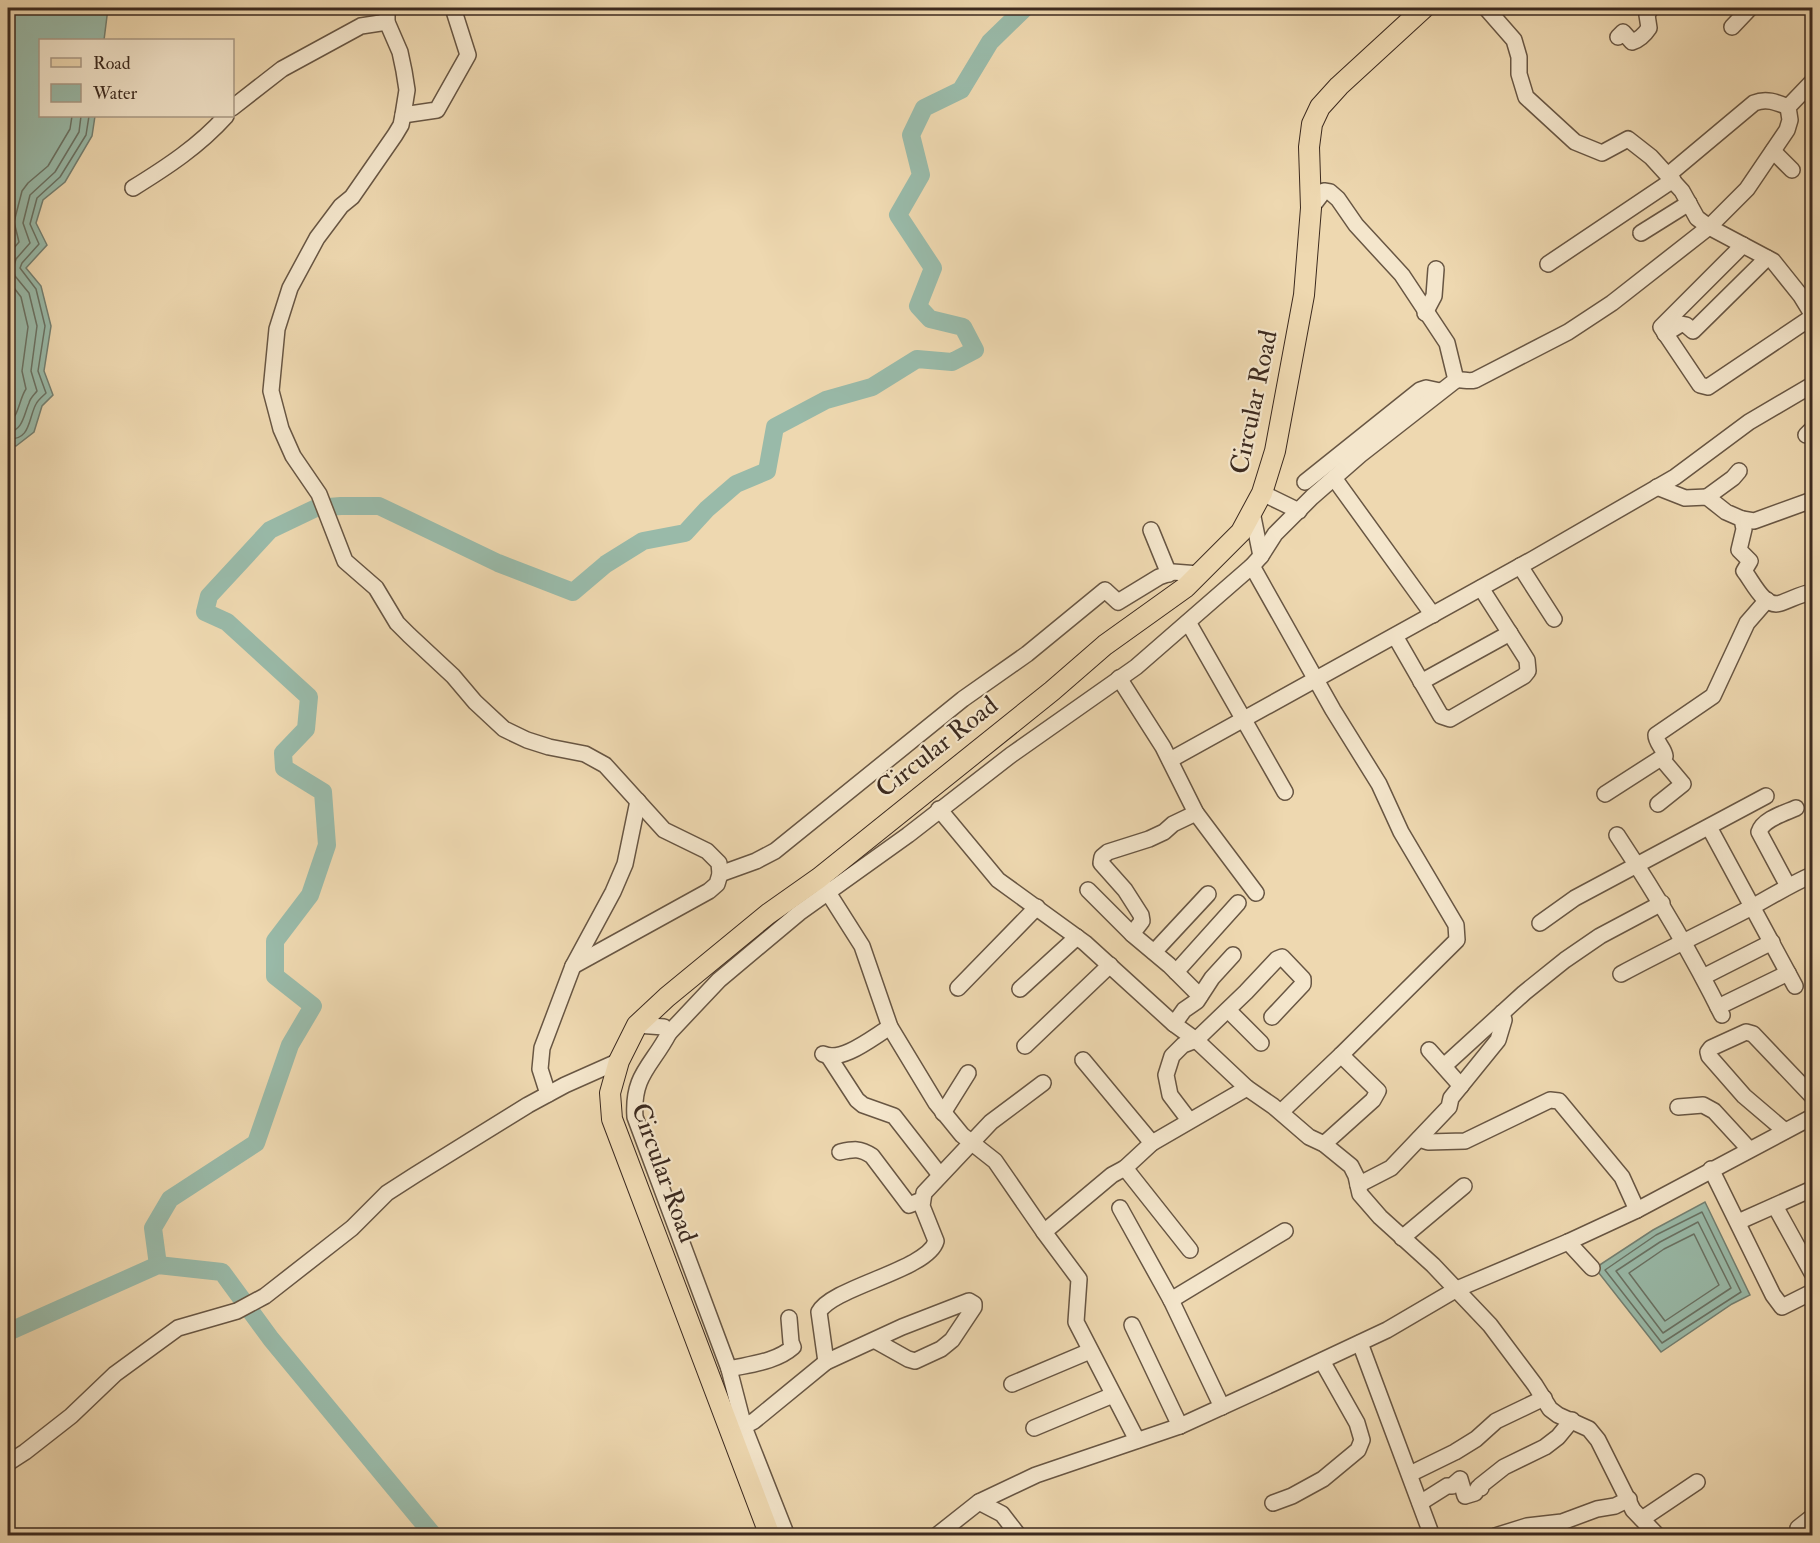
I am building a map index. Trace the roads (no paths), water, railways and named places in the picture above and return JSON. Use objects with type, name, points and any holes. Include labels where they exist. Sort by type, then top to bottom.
[{"type":"main road","name":"Circular Road","points":[[770,1536],[738,1430],[612,1119],[610,1093],[619,1061],[637,1025],[667,997],[768,914],[823,885],[1105,645],[1186,587],[1241,532],[1262,493],[1275,451],[1304,295],[1311,208],[1312,124],[1320,107],[1339,86],[1424,8]]},
{"type":"street","points":[[403,115],[437,110],[468,55],[453,8]]},
{"type":"street","points":[[1486,8],[1515,40],[1519,57],[1519,74],[1526,97],[1575,142],[1602,153],[1628,139],[1651,157],[1682,190],[1697,218],[1709,227],[1743,245],[1767,258],[1773,261],[1812,316],[1708,387],[1700,385],[1661,328],[1743,245]]},
{"type":"street","points":[[1618,37],[1623,32],[1632,42],[1646,33],[1649,28],[1647,15],[1651,8]]},
{"type":"street","points":[[1732,27],[1750,8]]},
{"type":"street","points":[[234,106],[282,69],[361,26],[387,15],[404,71],[406,90],[401,125],[352,197],[341,206],[306,255],[290,288],[277,329],[272,391],[281,429],[293,456],[319,494],[338,548],[345,561],[376,588],[397,623],[504,729],[549,747],[585,754],[605,765],[664,830],[708,851],[719,863],[720,873],[717,884],[709,891],[573,966]]},
{"type":"street","points":[[1788,108],[1812,82]]},
{"type":"street","points":[[1548,264],[1670,178],[1754,103],[1761,100],[1773,101],[1788,108]]},
{"type":"street","points":[[787,1536],[738,1430],[729,1369],[634,1117],[637,1085],[669,1033],[719,980],[823,885],[908,835],[939,809],[1136,667],[1257,561],[1275,534],[1334,478],[1440,391],[1456,380],[1463,379],[1469,382],[1475,380],[1568,332],[1612,303],[1709,227],[1747,189],[1787,130],[1790,120],[1788,108]]},
{"type":"street","points":[[133,188],[176,161],[225,117]]},
{"type":"street","points":[[1773,151],[1792,170]]},
{"type":"street","points":[[1311,208],[1324,191],[1330,192],[1338,199],[1356,225],[1402,275],[1447,343],[1456,380]]},
{"type":"street","points":[[1641,233],[1689,203]]},
{"type":"street","points":[[1665,334],[1681,324],[1693,331],[1767,258]]},
{"type":"street","points":[[1425,313],[1434,296],[1436,269]]},
{"type":"street","points":[[1170,760],[1481,588],[1675,477],[1749,422],[1812,385]]},
{"type":"street","points":[[1305,482],[1420,390],[1426,388],[1440,391]]},
{"type":"street","points":[[1657,487],[1685,498],[1707,497],[1739,471]]},
{"type":"street","points":[[1334,478],[1432,615]]},
{"type":"street","points":[[1262,493],[1299,511]]},
{"type":"street","points":[[1707,497],[1726,512],[1754,521],[1812,500]]},
{"type":"street","points":[[1252,512],[1257,561],[1316,679],[1379,784],[1401,832],[1456,925],[1457,940],[1281,1112]]},
{"type":"street","points":[[1743,519],[1744,529],[1739,550],[1750,561],[1744,572],[1767,600],[1777,604],[1812,592]]},
{"type":"street","points":[[1151,530],[1169,574]]},
{"type":"street","points":[[1520,566],[1554,619]]},
{"type":"street","points":[[720,873],[756,861],[775,851],[944,714],[1027,654],[1105,590],[1118,602],[1159,576],[1199,574]]},
{"type":"street","points":[[1395,636],[1441,716],[1450,719],[1524,676],[1528,671],[1527,660],[1481,588]]},
{"type":"street","points":[[1605,794],[1665,756],[1656,740],[1656,735],[1713,696],[1747,622],[1767,600]]},
{"type":"street","points":[[1188,622],[1285,792]]},
{"type":"street","points":[[1421,682],[1510,633]]},
{"type":"street","points":[[1119,678],[1170,760],[1196,813],[1256,893]]},
{"type":"street","points":[[1658,804],[1683,784],[1661,758]]},
{"type":"street","points":[[1539,923],[1575,898],[1766,796]]},
{"type":"street","points":[[548,1094],[540,1069],[542,1048],[573,966],[613,892],[625,864],[638,801]]},
{"type":"street","points":[[1788,886],[1759,832],[1765,823],[1796,808]]},
{"type":"street","points":[[939,809],[998,880],[1077,936],[1247,1088],[1281,1112],[1310,1137],[1324,1144],[1350,1166],[1360,1194],[1490,1325],[1550,1408],[1558,1415],[1589,1429],[1598,1440],[1633,1510],[1658,1536]]},
{"type":"street","points":[[1131,933],[1142,921],[1142,915],[1125,890],[1101,863],[1102,857],[1108,852],[1164,832],[1173,824],[1196,813]]},
{"type":"street","points":[[1617,835],[1684,940],[1720,1011],[1792,979],[1709,827]]},
{"type":"street","points":[[1621,974],[1812,875]]},
{"type":"street","points":[[823,885],[862,946],[890,1027],[943,1113],[962,1135],[995,1161],[1079,1279],[1076,1322],[1137,1440]]},
{"type":"street","points":[[1088,890],[1200,996]]},
{"type":"street","points":[[1154,952],[1208,894]]},
{"type":"street","points":[[1176,972],[1238,903]]},
{"type":"street","points":[[1444,1066],[1550,972],[1600,936],[1662,903]]},
{"type":"street","points":[[958,988],[1037,907]]},
{"type":"street","points":[[1020,989],[1077,936]]},
{"type":"street","points":[[1703,977],[1772,942]]},
{"type":"street","points":[[1174,1024],[1184,1010],[1197,1001],[1212,978],[1233,955]]},
{"type":"street","points":[[1189,1120],[1170,1095],[1166,1075],[1172,1056],[1183,1045],[1196,1040],[1277,959],[1282,957],[1303,979],[1303,984],[1272,1017]]},
{"type":"street","points":[[1025,1046],[1110,965]]},
{"type":"street","points":[[1228,1010],[1261,1043]]},
{"type":"street","points":[[1358,1185],[1391,1168],[1449,1107],[1451,1098],[1498,1040],[1504,1020],[1502,1013]]},
{"type":"street","points":[[637,1025],[664,1027],[669,1033]]},
{"type":"street","points":[[890,1027],[854,1049],[836,1056],[825,1055],[857,1100],[863,1105],[894,1116],[940,1175]]},
{"type":"street","points":[[1785,1131],[1744,1096],[1709,1056],[1708,1052],[1711,1048],[1746,1032],[1753,1034],[1812,1096]]},
{"type":"street","points":[[1429,1050],[1461,1086]]},
{"type":"street","points":[[1324,1144],[1373,1100],[1378,1091],[1341,1055]]},
{"type":"street","points":[[1083,1060],[1152,1143]]},
{"type":"street","points":[[8,1463],[71,1416],[115,1374],[178,1328],[237,1311],[266,1296],[352,1228],[391,1191],[548,1094],[619,1061]]},
{"type":"street","points":[[943,1113],[968,1073]]},
{"type":"street","points":[[826,1362],[819,1312],[821,1307],[912,1262],[935,1245],[936,1241],[922,1206],[924,1193],[991,1122],[1043,1083]]},
{"type":"street","points":[[1044,1232],[1112,1175],[1125,1168],[1152,1143],[1247,1088]]},
{"type":"street","points":[[1419,1139],[1428,1142],[1465,1141],[1550,1100],[1559,1101],[1622,1177],[1637,1210]]},
{"type":"street","points":[[1678,1107],[1703,1105],[1714,1111],[1749,1149]]},
{"type":"street","points":[[936,1536],[979,1502],[1036,1475],[1180,1425],[1322,1361],[1387,1330],[1457,1290],[1637,1210],[1812,1117]]},
{"type":"street","points":[[840,1152],[857,1148],[872,1156],[909,1205],[922,1200]]},
{"type":"street","points":[[1125,1168],[1190,1250]]},
{"type":"street","points":[[1711,1169],[1773,1294],[1782,1307],[1812,1292]]},
{"type":"street","points":[[1402,1238],[1464,1186]]},
{"type":"street","points":[[1738,1222],[1812,1189]]},
{"type":"street","points":[[1775,1206],[1812,1273]]},
{"type":"street","points":[[1120,1208],[1171,1300],[1222,1407]]},
{"type":"street","points":[[1171,1300],[1285,1231]]},
{"type":"street","points":[[1568,1242],[1592,1268]]},
{"type":"street","points":[[738,1430],[754,1421],[826,1362],[874,1340],[969,1301],[974,1304],[952,1340],[941,1349],[915,1361],[874,1340]]},
{"type":"street","points":[[729,1369],[773,1359],[786,1353],[793,1347],[789,1318]]},
{"type":"street","points":[[1132,1325],[1180,1425]]},
{"type":"street","points":[[1360,1343],[1432,1536]]},
{"type":"street","points":[[1012,1384],[1090,1350]]},
{"type":"street","points":[[1273,1503],[1292,1496],[1323,1479],[1358,1450],[1362,1440],[1358,1423],[1322,1361]]},
{"type":"street","points":[[1034,1428],[1113,1395]]},
{"type":"street","points":[[1410,1474],[1455,1452],[1496,1421],[1544,1398]]},
{"type":"street","points":[[1420,1503],[1447,1486],[1452,1486],[1460,1479],[1465,1496],[1475,1493],[1478,1488],[1481,1488],[1480,1486],[1504,1467],[1545,1447],[1558,1437],[1572,1420]]},
{"type":"street","points":[[1642,1519],[1697,1482]]},
{"type":"street","points":[[1495,1536],[1527,1526],[1562,1522],[1597,1509],[1615,1506],[1629,1499]]},
{"type":"street","points":[[979,1502],[1002,1514],[1019,1536]]},
{"type":"street","points":[[1801,1533],[1798,1528],[1812,1517]]},
{"type":"water","points":[[8,8],[108,8],[104,39],[39,39],[39,117],[95,117],[92,136],[65,182],[43,200],[36,223],[47,245],[26,268],[41,286],[51,326],[44,371],[53,395],[42,406],[34,432],[16,446],[8,445]]},
{"type":"water","points":[[1705,1202],[1750,1295],[1732,1304],[1661,1352],[1595,1268],[1653,1230]]},
{"type":"waterway","points":[[158,1265],[153,1228],[170,1199],[256,1143],[290,1045],[313,1006],[275,976],[275,941],[310,895],[327,845],[323,792],[284,768],[283,753],[306,729],[309,697],[227,622],[205,612],[209,596],[270,530],[316,508],[341,506],[379,506],[498,563],[573,592],[606,564],[643,541],[685,533],[707,509],[736,484],[767,471],[775,427],[826,400],[872,387],[917,359],[952,362],[975,350],[963,327],[930,319],[918,306],[933,268],[898,215],[921,175],[911,135],[924,108],[961,90],[990,42],[1025,8]]},
{"type":"waterway","points":[[8,1332],[158,1265],[222,1272],[271,1339],[434,1536]]}]
